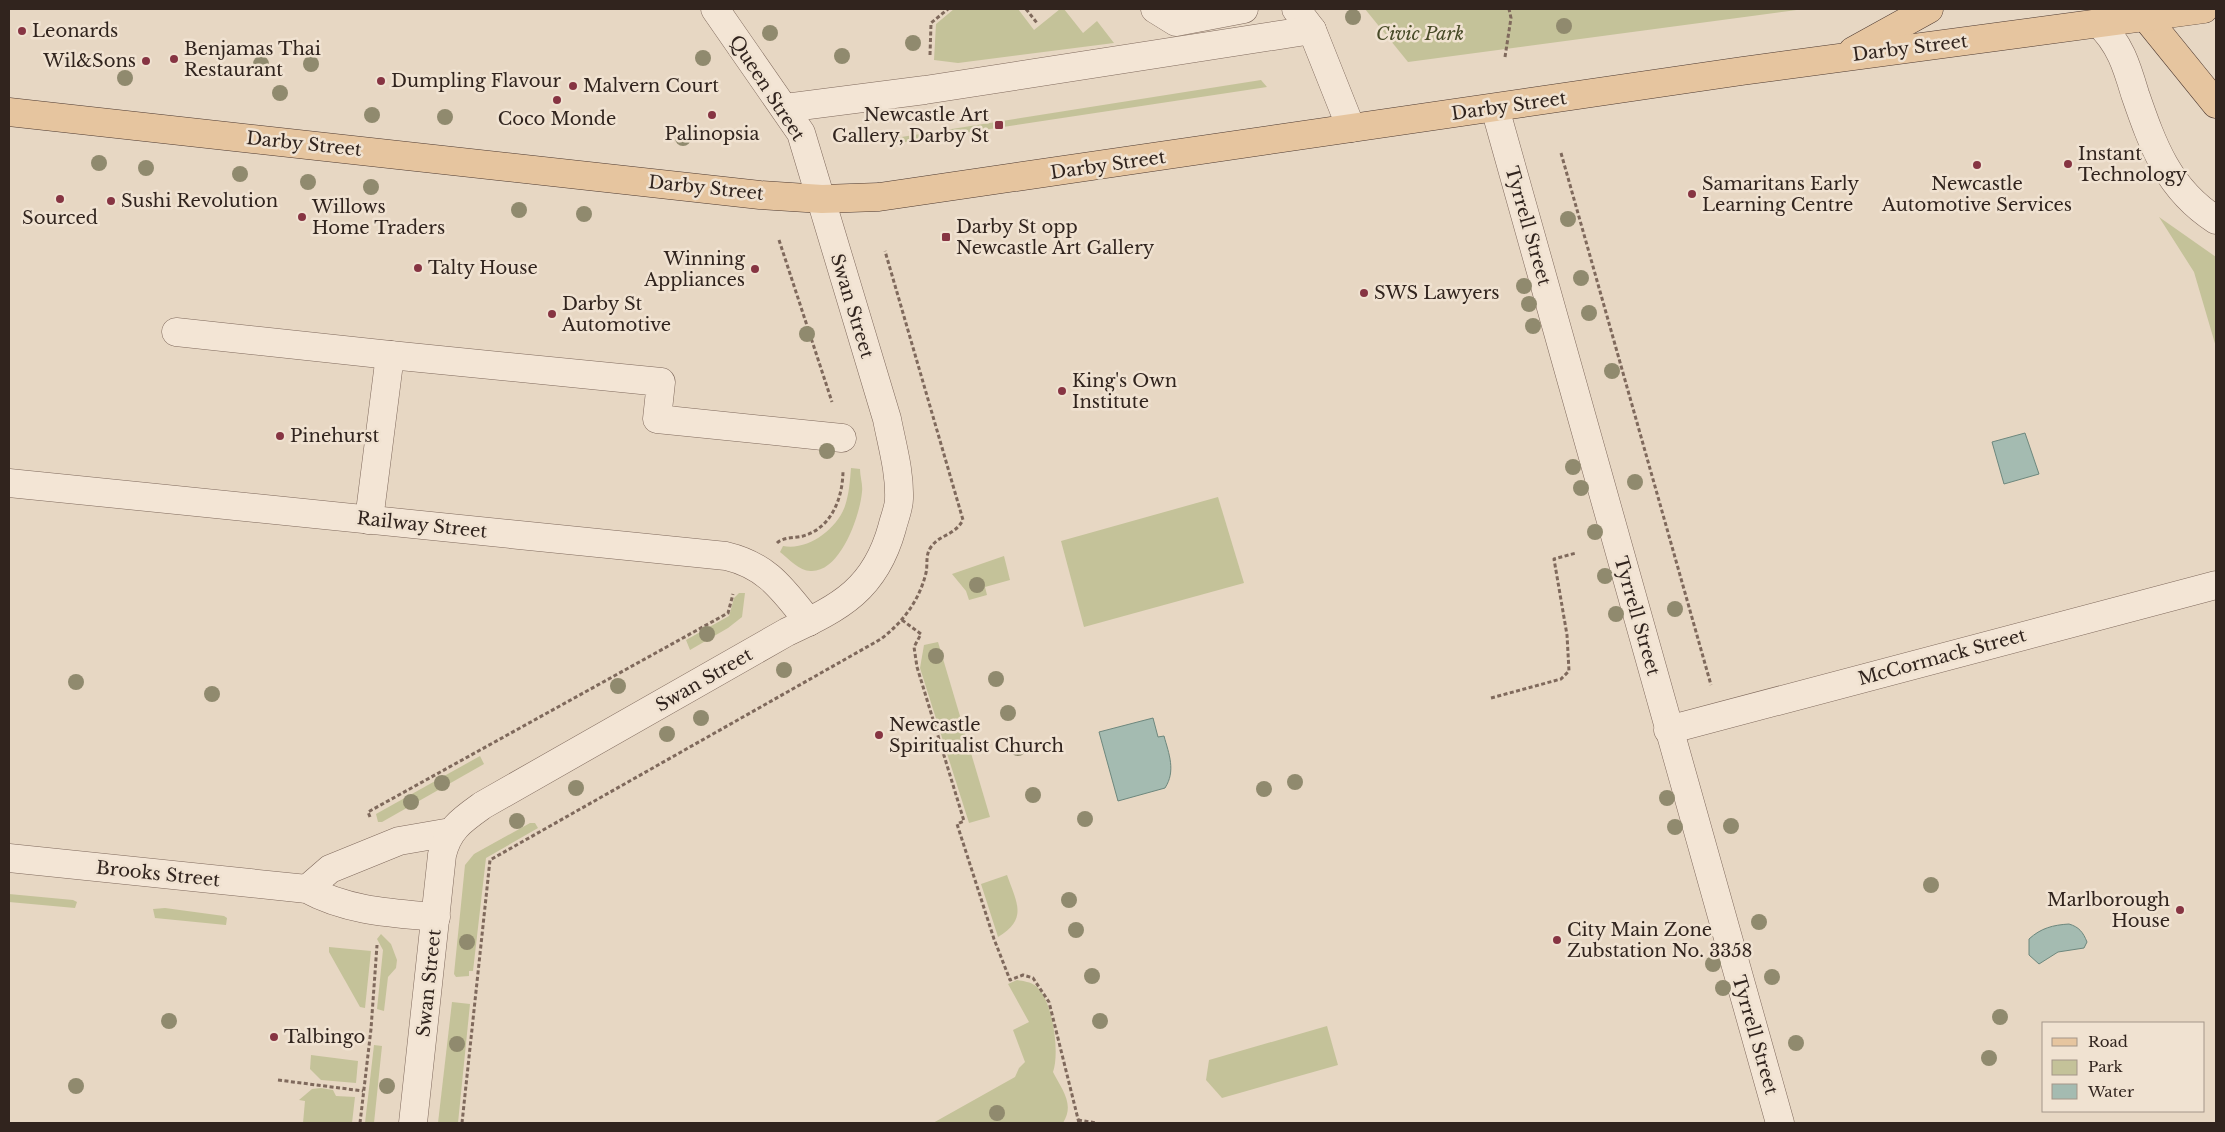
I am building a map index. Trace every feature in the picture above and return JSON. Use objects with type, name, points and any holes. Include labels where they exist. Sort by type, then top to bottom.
[{"type":"main road","points":[[1843,57],[1929,9]]},
{"type":"main road","name":"Darby Street","points":[[9,112],[760,194],[822,199],[879,197],[1843,57],[2098,23],[2142,13],[2204,9]]},
{"type":"main road","points":[[2142,13],[2216,104]]},
{"type":"street","name":"Queen Street","points":[[715,9],[801,133],[822,199]]},
{"type":"street","points":[[1155,9],[1176,22],[1244,9]]},
{"type":"street","points":[[1296,9],[1312,30],[1350,128]]},
{"type":"street","points":[[2098,23],[2112,37],[2122,54],[2146,127],[2165,168],[2188,198],[2216,220]]},
{"type":"street","points":[[785,108],[925,90],[1312,30]]},
{"type":"street","name":"Tyrrell Street","points":[[1495,108],[1668,730],[1780,1123]]},
{"type":"street","name":"Swan Street","points":[[413,1123],[442,855],[450,832],[483,805],[809,622],[853,595],[874,572],[884,551],[899,501],[896,465],[887,419],[841,271],[822,199]]},
{"type":"street","points":[[176,332],[661,382],[657,419],[842,438]]},
{"type":"street","points":[[369,520],[390,355]]},
{"type":"street","name":"Railway Street","points":[[9,483],[726,556],[752,564],[767,573],[809,622]]},
{"type":"street","name":"McCormack Street","points":[[1668,730],[2216,585]]},
{"type":"street","points":[[307,889],[330,869],[399,841],[450,832]]},
{"type":"street","name":"Brooks Street","points":[[9,858],[307,889],[329,901],[377,911],[436,917]]},
{"type":"path","points":[[1026,9],[1037,23]]},
{"type":"path","points":[[1505,58],[1511,18],[1509,9]]},
{"type":"path","points":[[1561,153],[1712,690]]},
{"type":"path","points":[[379,849],[368,812],[728,613],[732,596],[752,564],[780,540],[809,534],[821,527],[830,517],[837,506],[843,485],[842,438],[779,240]]},
{"type":"path","points":[[1490,698],[1561,679],[1569,671],[1567,635],[1554,559],[1576,553]]},
{"type":"path","points":[[902,620],[921,634],[914,647],[917,667],[964,821],[957,824],[994,939],[1010,980],[1023,975],[1033,978],[1049,1002],[1079,1121],[1097,1123]]},
{"type":"path","points":[[360,1123],[371,1029],[376,944],[370,930],[377,911]]},
{"type":"path","points":[[278,1080],[363,1091]]},
{"type":"green space","points":[[954,9],[1018,9],[1034,30],[1060,9],[1064,9],[1083,33],[1097,21],[1114,43],[958,63],[934,60],[936,24]]},
{"type":"green space","name":"Civic Park","points":[[1365,9],[1804,9],[1408,62]]},
{"type":"green space","points":[[1261,80],[1267,87],[898,143],[895,138]]},
{"type":"green space","points":[[2159,217],[2216,257],[2216,347],[2194,272]]},
{"type":"green space","points":[[851,468],[860,469],[862,489],[857,514],[847,540],[832,562],[822,569],[808,571],[803,569],[780,552],[783,546],[793,547],[811,542],[835,523],[845,506]]},
{"type":"green space","points":[[1218,497],[1244,583],[1084,627],[1061,541]]},
{"type":"green space","points":[[1004,556],[1010,580],[985,587],[987,595],[969,600],[966,591],[952,574]]},
{"type":"green space","points":[[739,593],[745,593],[742,617],[728,628],[690,650],[686,640],[729,616],[734,598]]},
{"type":"green space","points":[[938,642],[990,817],[969,823],[920,668],[924,645]]},
{"type":"green space","points":[[480,756],[484,764],[382,822],[378,822],[376,814]]},
{"type":"green space","points":[[530,823],[535,823],[538,828],[486,858],[473,971],[469,971],[469,976],[456,977],[454,974],[465,865],[474,854]]},
{"type":"green space","points":[[1007,875],[1018,910],[1017,917],[1013,924],[998,937],[981,884]]},
{"type":"green space","points":[[9,894],[73,900],[77,902],[75,908],[9,902]]},
{"type":"green space","points":[[165,908],[224,916],[227,918],[226,925],[155,918],[153,909]]},
{"type":"green space","points":[[381,934],[391,944],[397,960],[396,968],[388,977],[384,1011],[377,1009],[383,950],[377,939]]},
{"type":"green space","points":[[329,947],[371,951],[365,1008],[360,1007],[329,952]]},
{"type":"green space","points":[[1017,980],[1036,986],[1042,993],[1051,1014],[1056,1053],[1053,1072],[1066,1097],[1068,1110],[1063,1123],[933,1123],[1015,1077],[1019,1068],[1025,1062],[1013,1030],[1029,1022],[1008,984]]},
{"type":"green space","points":[[452,1002],[470,1004],[458,1123],[438,1123]]},
{"type":"green space","points":[[1327,1026],[1338,1065],[1222,1098],[1206,1080],[1209,1060]]},
{"type":"green space","points":[[374,1045],[382,1046],[374,1123],[365,1123]]},
{"type":"green space","points":[[311,1055],[358,1061],[356,1083],[321,1080],[310,1069]]},
{"type":"green space","points":[[312,1089],[333,1090],[336,1096],[355,1097],[352,1123],[303,1123],[305,1101],[299,1100]]},
{"type":"water","points":[[2025,433],[2039,474],[2004,484],[1992,442]]},
{"type":"water","points":[[1153,718],[1158,737],[1164,736],[1169,756],[1171,769],[1168,782],[1165,788],[1118,801],[1099,732]]},
{"type":"water","points":[[2069,924],[2078,928],[2084,935],[2087,942],[2084,948],[2058,952],[2039,964],[2029,955],[2029,939],[2034,935],[2048,928]]},
{"type":"place","name":"Leonards","points":[[22,31]]},
{"type":"place","name":"Benjamas Thai Restaurant","points":[[174,59]]},
{"type":"place","name":"Wil&Sons","points":[[146,61]]},
{"type":"place","name":"Dumpling Flavour","points":[[381,81]]},
{"type":"place","name":"Malvern Court","points":[[573,86]]},
{"type":"place","name":"Coco Monde","points":[[557,100]]},
{"type":"place","name":"Palinopsia","points":[[712,115]]},
{"type":"place","name":"Newcastle Art Gallery, Darby St","points":[[999,125]]},
{"type":"place","name":"Instant Technology","points":[[2068,164]]},
{"type":"place","name":"Newcastle Automotive Services","points":[[1977,165]]},
{"type":"place","name":"Samaritans Early Learning Centre","points":[[1692,194]]},
{"type":"place","name":"Sourced","points":[[60,199]]},
{"type":"place","name":"Sushi Revolution","points":[[111,201]]},
{"type":"place","name":"Willows Home Traders","points":[[302,217]]},
{"type":"place","name":"Darby St opp Newcastle Art Gallery","points":[[946,237]]},
{"type":"place","name":"Talty House","points":[[418,268]]},
{"type":"place","name":"Winning Appliances","points":[[755,269]]},
{"type":"place","name":"SWS Lawyers","points":[[1364,293]]},
{"type":"place","name":"Darby St Automotive","points":[[552,314]]},
{"type":"place","name":"King's Own Institute","points":[[1062,391]]},
{"type":"place","name":"Pinehurst","points":[[280,436]]},
{"type":"place","name":"Newcastle Spiritualist Church","points":[[879,735]]},
{"type":"place","name":"Marlborough House","points":[[2180,910]]},
{"type":"place","name":"City Main Zone Zubstation No. 3358","points":[[1557,940]]},
{"type":"place","name":"Talbingo","points":[[274,1037]]}]
